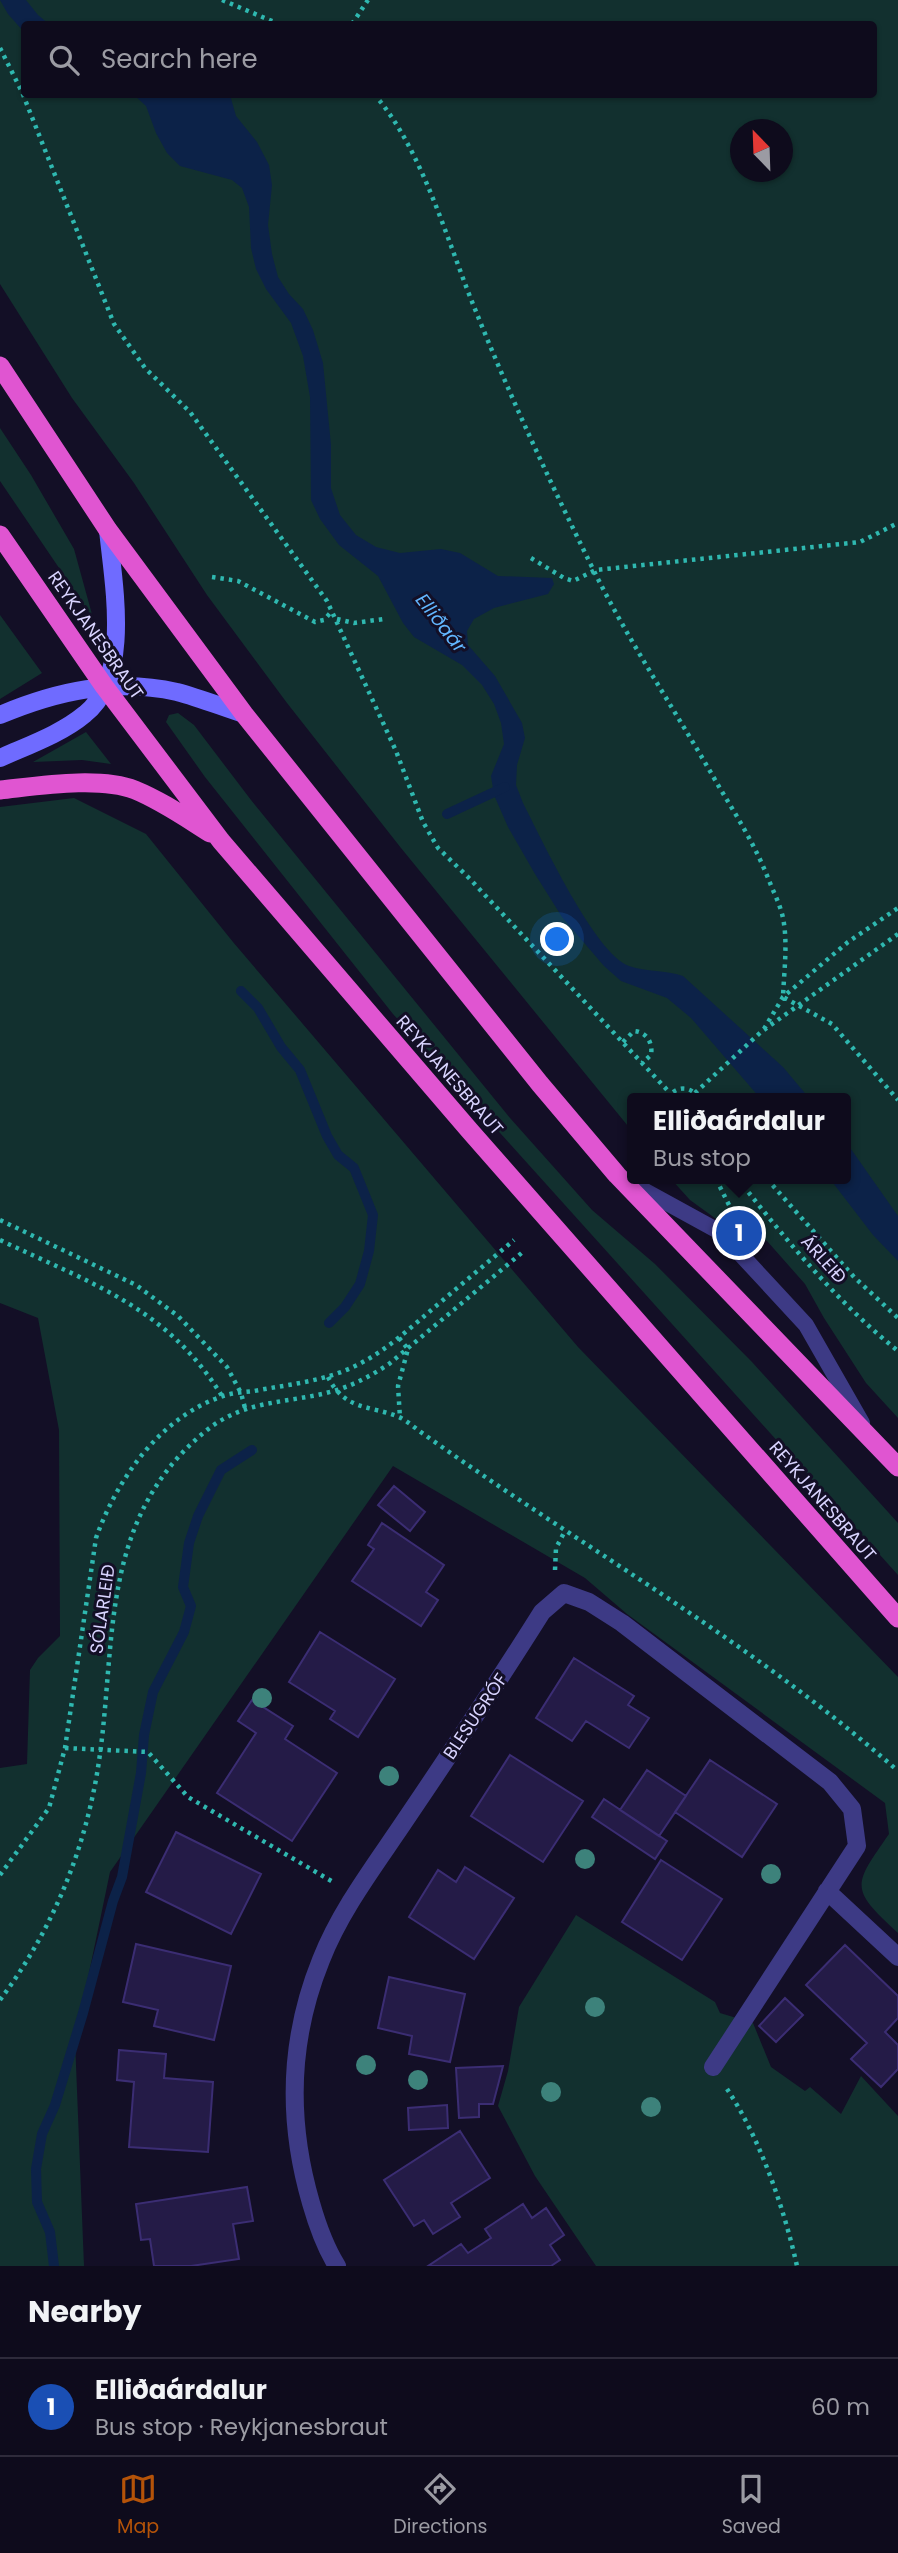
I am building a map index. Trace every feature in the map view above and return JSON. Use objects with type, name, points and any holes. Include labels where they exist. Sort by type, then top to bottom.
[{"type":"highway","points":[[0,366],[108,530],[244,714],[540,1084],[617,1175],[898,1467]]},
{"type":"highway","name":"REYKJANESBRAUT","points":[[0,535],[104,686],[221,841],[480,1142],[898,1618]]},
{"type":"highway","points":[[0,790],[88,783],[133,789],[170,807],[221,841]]},
{"type":"main road","points":[[0,758],[72,724],[93,707],[104,686],[115,658],[117,640],[108,530]]},
{"type":"main road","points":[[0,715],[28,703],[69,691],[104,686],[177,692],[244,714]]},
{"type":"street","points":[[564,1594],[589,1602],[622,1623],[830,1782],[852,1809],[857,1846],[713,2067]]},
{"type":"street","name":"BLESUGRÓF","points":[[337,2266],[317,2224],[300,2167],[294,2113],[295,2055],[302,2017],[321,1958],[355,1895],[542,1612],[564,1594]]},
{"type":"street","points":[[827,1891],[898,1957]]},
{"type":"lane","points":[[617,1175],[627,1181]]},
{"type":"lane","points":[[633,1184],[719,1232],[806,1325],[872,1440]]},
{"type":"path","points":[[222,0],[272,21]]},
{"type":"path","points":[[354,21],[368,0]]},
{"type":"path","points":[[0,48],[21,90]]},
{"type":"path","points":[[24,98],[94,276],[124,340],[145,368],[190,412],[332,611],[396,751],[423,822],[438,848],[623,1042],[667,1093]]},
{"type":"path","points":[[376,98],[398,128],[431,194],[509,390],[594,570],[651,675],[753,844],[782,917],[785,938],[783,997]]},
{"type":"path","points":[[531,558],[564,578],[573,580],[594,570],[860,542],[898,523]]},
{"type":"path","points":[[212,577],[237,581],[315,622],[324,620],[332,611]]},
{"type":"path","points":[[336,619],[354,623],[384,619]]},
{"type":"path","points":[[761,1032],[783,997],[848,942],[898,908]]},
{"type":"path","points":[[699,1093],[713,1076],[761,1032],[898,934]]},
{"type":"path","points":[[783,997],[832,1024],[898,1100]]},
{"type":"path","points":[[623,1042],[634,1031],[644,1034],[652,1046],[651,1055],[642,1063]]},
{"type":"path","points":[[675,1093],[686,1088],[693,1093]]},
{"type":"path","points":[[718,1184],[726,1199]]},
{"type":"path","name":"ÁRLEIÐ","points":[[742,1184],[865,1325],[898,1351]]},
{"type":"path","name":"ÁRLEIÐ","points":[[770,1184],[854,1277],[898,1318]]},
{"type":"path","points":[[0,1220],[136,1285],[178,1316],[227,1367],[241,1393],[245,1408]]},
{"type":"path","points":[[0,1240],[128,1301],[186,1347],[208,1372],[222,1396]]},
{"type":"path","name":"SÓLARLEIÐ","points":[[0,1875],[48,1808],[65,1748],[96,1538],[107,1508],[122,1480],[141,1455],[163,1433],[191,1412],[222,1396],[328,1377],[363,1363],[399,1338],[514,1240]]},
{"type":"path","name":"SÓLARLEIÐ","points":[[0,2000],[43,1935],[64,1891],[86,1821],[100,1749],[116,1592],[122,1561],[132,1530],[152,1493],[184,1451],[229,1414],[245,1408],[335,1391],[368,1377],[408,1349],[524,1251]]},
{"type":"path","points":[[399,1338],[408,1349],[398,1386],[400,1418]]},
{"type":"path","points":[[328,1377],[335,1391],[361,1408],[400,1418],[503,1491],[727,1640],[852,1731],[898,1771]]},
{"type":"path","points":[[564,1594],[555,1571],[556,1548],[565,1531]]},
{"type":"path","points":[[65,1748],[148,1752],[188,1797],[355,1895]]},
{"type":"path","points":[[713,2067],[742,2112],[783,2212],[797,2266]]},
{"type":"green space","points":[[0,0],[898,0],[898,1418],[866,1383],[805,1284],[767,1241],[730,1229],[690,1200],[676,1184],[851,1184],[851,1093],[627,1093],[627,1125],[401,848],[287,703],[207,595],[134,483],[72,398],[0,284]]},
{"type":"green space","points":[[0,428],[74,549],[93,618],[0,481]]},
{"type":"green space","points":[[0,615],[42,673],[0,699]]},
{"type":"green space","points":[[178,713],[194,725],[251,800],[510,1118],[592,1210],[655,1264],[752,1362],[898,1523],[898,1575],[393,1014],[205,777],[166,722],[169,715]]},
{"type":"green space","points":[[86,732],[111,764],[82,760],[33,762]]},
{"type":"green space","points":[[74,798],[146,834],[233,942],[578,1347],[898,1677],[898,1933],[871,1906],[864,1896],[862,1886],[868,1865],[889,1834],[885,1803],[627,1614],[585,1578],[393,1466],[110,1872],[75,2040],[84,2266],[0,2266],[0,1768],[27,1764],[30,1670],[60,1636],[59,1430],[38,1318],[0,1303],[0,807]]},
{"type":"green space","points":[[576,1915],[715,2002],[720,2013],[753,2023],[771,2067],[805,2091],[810,2087],[841,2114],[861,2076],[898,2116],[898,2266],[596,2266],[535,2176],[498,2106],[508,2071],[519,2007]]},
{"type":"water","points":[[0,0],[26,0],[45,21],[21,21],[21,29]]},
{"type":"water","name":"Elliðaár","points":[[137,98],[231,98],[236,116],[257,142],[269,165],[272,185],[268,225],[272,254],[278,277],[303,309],[313,330],[323,363],[331,445],[331,488],[340,515],[356,535],[376,547],[400,553],[441,549],[460,553],[498,576],[552,578],[554,584],[548,594],[494,608],[474,619],[467,631],[468,645],[495,676],[522,723],[525,738],[517,765],[516,785],[555,867],[585,918],[615,957],[629,966],[683,976],[783,1067],[805,1093],[756,1093],[691,1018],[667,998],[621,981],[604,966],[562,917],[508,827],[494,795],[491,776],[504,744],[501,723],[494,704],[482,685],[462,665],[414,637],[403,623],[378,576],[339,545],[320,519],[311,500],[310,397],[303,356],[291,323],[266,289],[256,269],[251,248],[249,207],[242,188],[232,180],[180,166],[167,153],[146,106]]},
{"type":"water","points":[[851,1149],[898,1216],[898,1261],[873,1235],[834,1184],[851,1184]]},
{"type":"building","points":[[394,1486],[425,1512],[410,1531],[378,1505]]},
{"type":"building","points":[[382,1523],[444,1565],[426,1592],[438,1600],[421,1626],[352,1581],[374,1549],[368,1545]]},
{"type":"building","points":[[320,1632],[395,1679],[358,1737],[330,1719],[335,1711],[289,1682]]},
{"type":"building","points":[[574,1658],[634,1696],[628,1705],[649,1718],[629,1748],[586,1721],[572,1741],[536,1718]]},
{"type":"building","points":[[252,1700],[293,1726],[285,1739],[337,1773],[292,1841],[217,1793],[256,1733],[238,1721]]},
{"type":"building","points":[[510,1755],[583,1801],[543,1862],[471,1816]]},
{"type":"building","points":[[710,1760],[777,1804],[742,1857],[675,1812]]},
{"type":"building","points":[[647,1770],[686,1796],[659,1836],[620,1810]]},
{"type":"building","points":[[604,1799],[667,1841],[655,1859],[592,1817]]},
{"type":"building","points":[[176,1832],[261,1874],[231,1934],[146,1892]]},
{"type":"building","points":[[661,1860],[722,1899],[682,1960],[622,1922]]},
{"type":"building","points":[[465,1867],[514,1898],[474,1959],[409,1917],[438,1870],[456,1882]]},
{"type":"building","points":[[136,1944],[231,1966],[214,2040],[154,2026],[158,2010],[123,2002]]},
{"type":"building","points":[[845,1945],[898,1996],[898,2018],[885,2032],[898,2045],[898,2069],[881,2087],[851,2059],[867,2043],[806,1985]]},
{"type":"building","points":[[389,1977],[465,1994],[450,2062],[409,2054],[412,2036],[378,2028]]},
{"type":"building","points":[[785,1998],[803,2015],[776,2042],[759,2026]]},
{"type":"building","points":[[119,2050],[166,2054],[164,2078],[213,2082],[208,2152],[129,2147],[134,2082],[117,2080]]},
{"type":"building","points":[[503,2066],[493,2104],[479,2104],[479,2117],[459,2118],[456,2068]]},
{"type":"building","points":[[447,2105],[448,2128],[409,2130],[408,2108]]},
{"type":"building","points":[[460,2131],[490,2178],[451,2203],[460,2217],[433,2234],[424,2220],[414,2226],[384,2180]]},
{"type":"building","points":[[247,2187],[253,2221],[233,2224],[239,2259],[191,2266],[154,2266],[150,2239],[141,2240],[136,2204]]},
{"type":"building","points":[[523,2204],[532,2218],[546,2208],[564,2235],[550,2245],[560,2260],[551,2266],[428,2266],[461,2244],[468,2253],[491,2238],[485,2229]]},
{"type":"waterway","points":[[447,814],[505,787]]},
{"type":"waterway","points":[[241,991],[258,1008],[281,1047],[300,1070],[327,1136],[338,1155],[354,1168],[373,1215],[369,1251],[360,1284],[345,1307],[329,1323]]},
{"type":"waterway","points":[[54,2266],[50,2232],[37,2202],[36,2169],[42,2134],[55,2105],[122,1877],[153,1692],[184,1632],[191,1606],[183,1587],[189,1543],[198,1516],[221,1470],[252,1450]]},
{"type":"place","name":"Elliðaárdalur","points":[[739,1233]]}]
